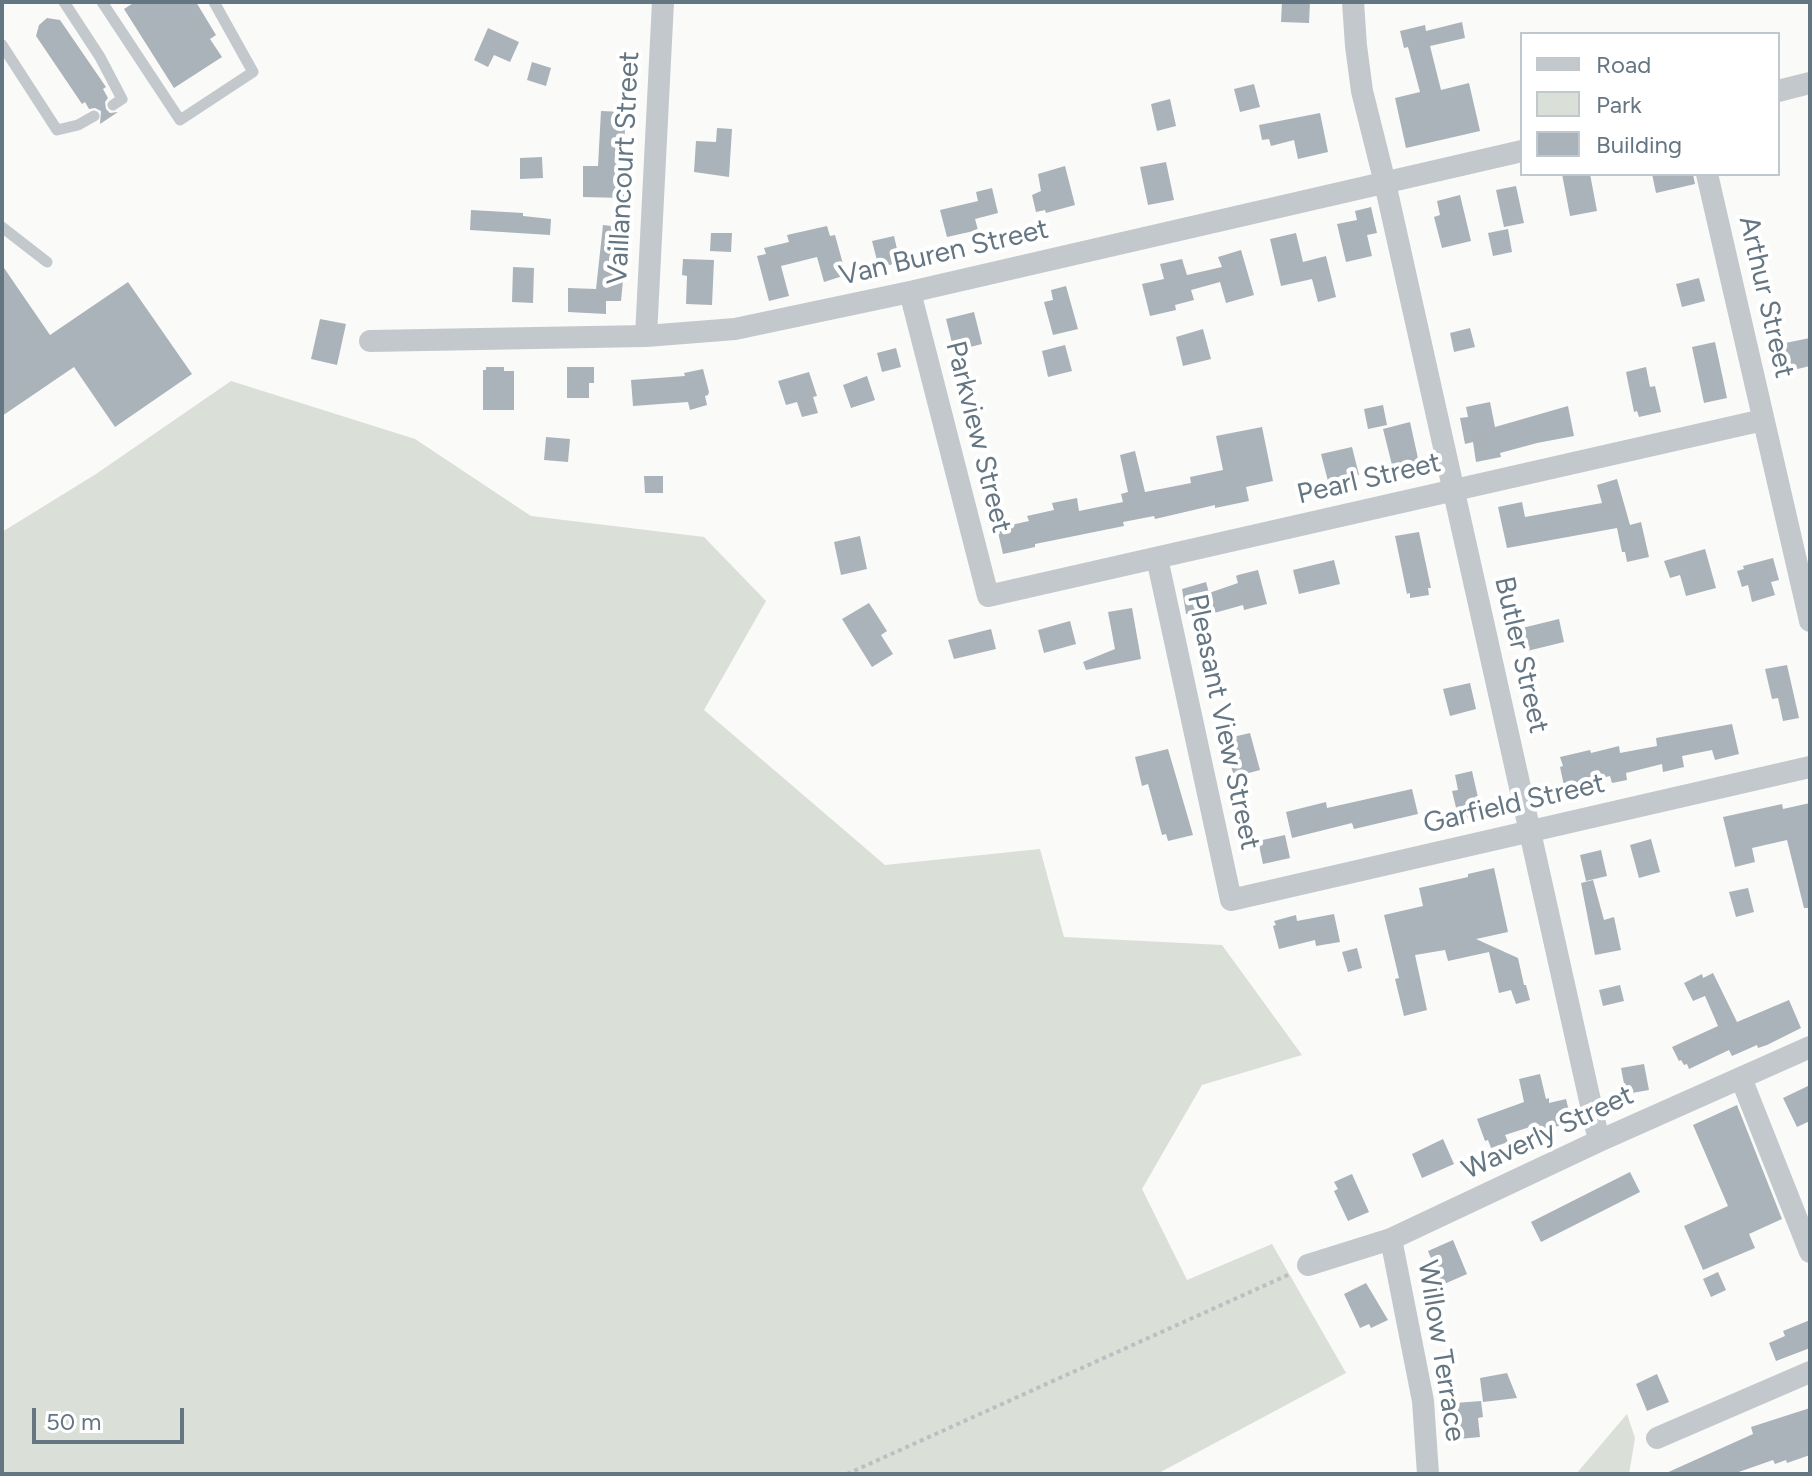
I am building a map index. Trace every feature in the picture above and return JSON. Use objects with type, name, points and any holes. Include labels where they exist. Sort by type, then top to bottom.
[{"type":"street","name":"Vaillancourt Street","points":[[646,336],[663,2]]},
{"type":"street","name":"Butler Street","points":[[1353,2],[1362,91],[1599,1141]]},
{"type":"street","points":[[1780,90],[1810,83]]},
{"type":"street","name":"Van Buren Street","points":[[370,341],[646,336],[735,329],[910,292],[1520,151]]},
{"type":"street","name":"Arthur Street","points":[[1707,176],[1763,420],[1806,586],[1810,621]]},
{"type":"street","name":"Parkview Street","points":[[910,292],[988,596]]},
{"type":"street","name":"Pearl Street","points":[[988,596],[1763,420]]},
{"type":"street","name":"Pleasant View Street","points":[[1157,558],[1231,900]]},
{"type":"street","name":"Garfield Street","points":[[1231,900],[1810,767]]},
{"type":"street","name":"Waverly Street","points":[[1308,1265],[1391,1239],[1599,1141],[1810,1047]]},
{"type":"street","points":[[1741,1078],[1810,1252]]},
{"type":"street","name":"Willow Terrace","points":[[1391,1239],[1423,1401],[1428,1474]]},
{"type":"street","points":[[1657,1438],[1810,1372]]},
{"type":"lane","points":[[64,2],[100,57],[122,99],[113,105]]},
{"type":"lane","points":[[102,2],[180,120],[253,72],[214,2]]},
{"type":"lane","points":[[2,45],[57,130],[78,125],[94,116]]},
{"type":"lane","points":[[2,227],[47,262]]},
{"type":"path","points":[[847,1474],[1308,1265]]},
{"type":"green space","points":[[231,381],[415,439],[531,516],[704,537],[766,601],[704,710],[885,865],[1040,849],[1064,937],[1222,945],[1302,1055],[1202,1085],[1142,1189],[1187,1280],[1272,1244],[1346,1373],[1157,1474],[2,1474],[2,532],[96,474]]},
{"type":"green space","points":[[1627,1414],[1635,1438],[1629,1474],[1576,1474]]},
{"type":"building","points":[[135,2],[196,2],[216,35],[210,39],[222,57],[174,88],[124,9]]},
{"type":"building","points":[[1282,2],[1310,2],[1309,23],[1281,22]]},
{"type":"building","points":[[47,18],[60,20],[106,87],[103,89],[108,98],[106,109],[110,113],[118,112],[100,124],[101,111],[89,109],[85,102],[82,104],[36,36],[39,25]]},
{"type":"building","points":[[1462,22],[1465,38],[1430,46],[1441,90],[1469,83],[1480,131],[1406,148],[1395,98],[1420,92],[1408,47],[1404,48],[1400,31],[1425,25],[1426,31]]},
{"type":"building","points":[[488,28],[519,42],[510,62],[494,55],[488,67],[474,60]]},
{"type":"building","points":[[532,62],[551,68],[546,86],[527,80]]},
{"type":"building","points":[[1254,84],[1260,107],[1240,112],[1234,89]]},
{"type":"building","points":[[1170,99],[1176,126],[1157,131],[1151,104]]},
{"type":"building","points":[[601,111],[625,112],[624,198],[583,197],[583,166],[598,166]]},
{"type":"building","points":[[1320,113],[1328,152],[1298,159],[1294,140],[1271,146],[1269,139],[1262,140],[1259,125]]},
{"type":"building","points":[[717,128],[732,129],[729,177],[694,172],[696,141],[716,142]]},
{"type":"building","points":[[542,157],[543,178],[520,179],[520,158]]},
{"type":"building","points":[[1166,162],[1174,200],[1148,205],[1140,167]]},
{"type":"building","points":[[1065,166],[1075,205],[1046,213],[1045,210],[1036,212],[1032,195],[1041,191],[1038,174]]},
{"type":"building","points":[[1562,176],[1590,176],[1597,211],[1570,216]]},
{"type":"building","points":[[1652,176],[1693,176],[1695,184],[1656,193]]},
{"type":"building","points":[[1516,186],[1524,223],[1504,227],[1496,190]]},
{"type":"building","points":[[992,188],[998,213],[975,219],[978,230],[947,237],[940,210],[978,201],[976,192]]},
{"type":"building","points":[[1460,195],[1471,241],[1442,248],[1434,217],[1440,215],[1437,201]]},
{"type":"building","points":[[1371,207],[1377,233],[1367,235],[1372,256],[1346,262],[1337,224],[1357,220],[1355,211]]},
{"type":"building","points":[[471,210],[523,213],[523,216],[551,219],[550,235],[470,230]]},
{"type":"building","points":[[603,225],[628,228],[621,301],[606,301],[606,314],[568,312],[568,288],[596,289]]},
{"type":"building","points":[[827,226],[830,236],[835,235],[846,275],[824,282],[817,257],[781,266],[789,296],[769,301],[757,256],[766,254],[764,248],[789,242],[787,235]]},
{"type":"building","points":[[1508,229],[1512,252],[1493,256],[1488,233]]},
{"type":"building","points":[[711,233],[732,233],[731,252],[710,251]]},
{"type":"building","points":[[1296,233],[1303,262],[1326,256],[1336,297],[1318,302],[1312,279],[1281,286],[1270,239]]},
{"type":"building","points":[[894,236],[900,262],[879,268],[872,241]]},
{"type":"building","points":[[1241,250],[1254,295],[1226,303],[1220,282],[1191,290],[1194,300],[1175,305],[1176,310],[1150,316],[1142,284],[1164,279],[1160,264],[1182,259],[1187,275],[1222,267],[1218,257]]},
{"type":"building","points":[[683,259],[714,260],[712,305],[686,304],[687,276],[682,275]]},
{"type":"building","points":[[2,265],[50,335],[128,282],[192,374],[115,427],[74,367],[2,416]]},
{"type":"building","points":[[513,267],[534,268],[533,303],[512,302]]},
{"type":"building","points":[[1699,278],[1705,301],[1682,307],[1676,284]]},
{"type":"building","points":[[1066,286],[1078,329],[1053,335],[1044,302],[1053,300],[1051,290]]},
{"type":"building","points":[[974,312],[982,344],[954,351],[946,319]]},
{"type":"building","points":[[320,319],[346,324],[337,365],[311,359]]},
{"type":"building","points":[[1470,328],[1475,347],[1454,352],[1450,333]]},
{"type":"building","points":[[1203,329],[1211,359],[1183,366],[1176,337]]},
{"type":"building","points":[[1810,338],[1810,366],[1785,372],[1780,344]]},
{"type":"building","points":[[1715,342],[1727,398],[1704,403],[1692,347]]},
{"type":"building","points":[[1065,345],[1072,371],[1048,377],[1042,351]]},
{"type":"building","points":[[896,348],[901,367],[882,372],[877,353]]},
{"type":"building","points":[[486,367],[504,367],[504,371],[514,371],[514,410],[483,410],[483,370]]},
{"type":"building","points":[[567,367],[594,367],[594,383],[589,383],[589,398],[567,398]]},
{"type":"building","points":[[1646,367],[1650,387],[1655,386],[1661,412],[1639,417],[1637,411],[1634,412],[1626,372]]},
{"type":"building","points":[[703,369],[709,392],[705,396],[707,405],[690,410],[688,402],[633,406],[631,380],[685,376],[684,373]]},
{"type":"building","points":[[809,372],[817,396],[813,397],[818,413],[802,417],[797,402],[786,405],[778,381]]},
{"type":"building","points":[[867,376],[875,400],[851,408],[843,385]]},
{"type":"building","points":[[1490,402],[1495,427],[1568,406],[1574,436],[1537,443],[1500,453],[1501,457],[1476,462],[1473,442],[1465,444],[1460,418],[1468,417],[1466,407]]},
{"type":"building","points":[[1383,405],[1387,425],[1368,429],[1364,409]]},
{"type":"building","points":[[1410,422],[1421,472],[1401,477],[1399,468],[1393,469],[1383,429]]},
{"type":"building","points":[[1262,427],[1273,481],[1246,487],[1249,501],[1123,522],[1124,526],[1035,544],[1035,547],[1003,554],[997,528],[1029,521],[1027,516],[1054,510],[1052,503],[1077,498],[1079,511],[1123,502],[1121,494],[1128,492],[1120,455],[1135,451],[1145,492],[1191,483],[1190,477],[1223,470],[1216,436]]},
{"type":"building","points":[[546,437],[570,439],[568,462],[544,460]]},
{"type":"building","points":[[1352,447],[1359,475],[1328,481],[1321,454]]},
{"type":"building","points":[[644,476],[663,476],[663,493],[645,493]]},
{"type":"building","points":[[1617,479],[1630,525],[1641,522],[1649,557],[1627,562],[1617,528],[1507,548],[1498,507],[1522,502],[1525,517],[1602,503],[1597,485]]},
{"type":"building","points":[[1419,532],[1431,588],[1428,588],[1429,595],[1410,598],[1395,536]]},
{"type":"building","points":[[860,536],[867,569],[841,575],[834,542]]},
{"type":"building","points":[[1705,549],[1716,588],[1686,596],[1680,575],[1670,578],[1664,561]]},
{"type":"building","points":[[1773,558],[1779,580],[1771,582],[1775,595],[1752,602],[1748,585],[1742,587],[1737,571],[1744,569],[1743,566]]},
{"type":"building","points":[[1334,560],[1340,584],[1299,594],[1293,570]]},
{"type":"building","points":[[1258,570],[1267,604],[1244,610],[1243,605],[1207,615],[1209,622],[1193,627],[1189,613],[1186,614],[1182,589],[1206,582],[1209,593],[1238,583],[1238,575]]},
{"type":"building","points":[[869,603],[887,631],[881,635],[893,654],[872,667],[842,619]]},
{"type":"building","points":[[1132,608],[1141,659],[1086,670],[1083,662],[1115,649],[1108,612]]},
{"type":"building","points":[[1559,619],[1564,642],[1523,652],[1518,629]]},
{"type":"building","points":[[1070,621],[1076,644],[1044,653],[1038,630]]},
{"type":"building","points":[[991,629],[996,649],[954,659],[948,640]]},
{"type":"building","points":[[1787,665],[1799,718],[1783,721],[1778,698],[1772,699],[1765,669]]},
{"type":"building","points":[[1470,683],[1476,709],[1450,716],[1443,689]]},
{"type":"building","points":[[1732,724],[1739,754],[1715,760],[1712,750],[1682,756],[1684,767],[1663,772],[1662,764],[1626,773],[1627,780],[1612,783],[1610,776],[1583,783],[1585,790],[1566,795],[1560,757],[1619,746],[1620,753],[1657,746],[1656,738]]},
{"type":"building","points":[[1250,733],[1260,770],[1234,777],[1224,739]]},
{"type":"building","points":[[1168,749],[1193,835],[1168,841],[1166,834],[1162,835],[1148,784],[1142,786],[1135,757]]},
{"type":"building","points":[[1472,771],[1482,815],[1459,820],[1452,791],[1458,790],[1455,775]]},
{"type":"building","points":[[1412,789],[1418,814],[1354,829],[1352,823],[1292,838],[1286,812],[1326,802],[1327,808]]},
{"type":"building","points":[[1810,803],[1810,908],[1804,908],[1787,840],[1752,848],[1755,862],[1735,867],[1723,817],[1782,804],[1783,809]]},
{"type":"building","points":[[1285,835],[1290,858],[1263,864],[1258,841]]},
{"type":"building","points":[[1651,839],[1660,872],[1639,878],[1630,845]]},
{"type":"building","points":[[1601,850],[1607,876],[1586,881],[1580,855]]},
{"type":"building","points":[[1494,868],[1508,932],[1476,939],[1518,958],[1530,1000],[1516,1004],[1511,990],[1499,993],[1489,952],[1448,961],[1445,950],[1415,955],[1427,1010],[1404,1016],[1395,979],[1399,978],[1384,915],[1423,906],[1419,888]]},
{"type":"building","points":[[1593,880],[1604,920],[1614,917],[1621,950],[1595,955],[1581,883]]},
{"type":"building","points":[[1748,888],[1754,912],[1736,917],[1729,892]]},
{"type":"building","points":[[1334,914],[1340,942],[1316,946],[1315,940],[1279,949],[1274,921],[1296,915],[1297,921]]},
{"type":"building","points":[[1357,948],[1362,968],[1348,972],[1342,952]]},
{"type":"building","points":[[1713,973],[1737,1022],[1789,1000],[1801,1028],[1767,1045],[1758,1048],[1757,1045],[1732,1056],[1729,1050],[1689,1069],[1687,1064],[1679,1061],[1672,1047],[1718,1026],[1705,996],[1693,1001],[1684,983],[1702,974],[1703,978]]},
{"type":"building","points":[[1620,985],[1624,1001],[1603,1006],[1599,990]]},
{"type":"building","points":[[1644,1064],[1649,1090],[1626,1094],[1621,1068]]},
{"type":"building","points":[[1540,1074],[1546,1099],[1549,1098],[1549,1103],[1566,1099],[1572,1123],[1540,1130],[1539,1124],[1505,1135],[1508,1142],[1491,1148],[1477,1119],[1524,1102],[1519,1079]]},
{"type":"building","points":[[1810,1085],[1810,1121],[1797,1127],[1783,1098]]},
{"type":"building","points":[[1737,1105],[1782,1219],[1749,1234],[1755,1248],[1703,1270],[1684,1226],[1728,1206],[1693,1125]]},
{"type":"building","points":[[1443,1139],[1454,1164],[1422,1178],[1412,1154]]},
{"type":"building","points":[[1630,1172],[1640,1192],[1541,1242],[1531,1222]]},
{"type":"building","points":[[1352,1174],[1369,1212],[1348,1221],[1334,1191],[1338,1189],[1334,1182]]},
{"type":"building","points":[[1453,1240],[1467,1274],[1442,1285],[1428,1251]]},
{"type":"building","points":[[1718,1272],[1726,1290],[1711,1297],[1703,1279]]},
{"type":"building","points":[[1366,1283],[1388,1320],[1371,1328],[1369,1324],[1360,1328],[1344,1294]]},
{"type":"building","points":[[1810,1320],[1810,1348],[1776,1361],[1769,1343],[1785,1336],[1783,1331]]},
{"type":"building","points":[[1507,1373],[1517,1398],[1483,1402],[1480,1378]]},
{"type":"building","points":[[1657,1374],[1669,1402],[1647,1411],[1636,1384]]},
{"type":"building","points":[[1481,1401],[1483,1417],[1478,1418],[1480,1437],[1459,1439],[1455,1403]]},
{"type":"building","points":[[1810,1408],[1810,1455],[1787,1463],[1786,1460],[1775,1464],[1773,1460],[1733,1474],[1664,1474],[1753,1434],[1751,1427]]}]
